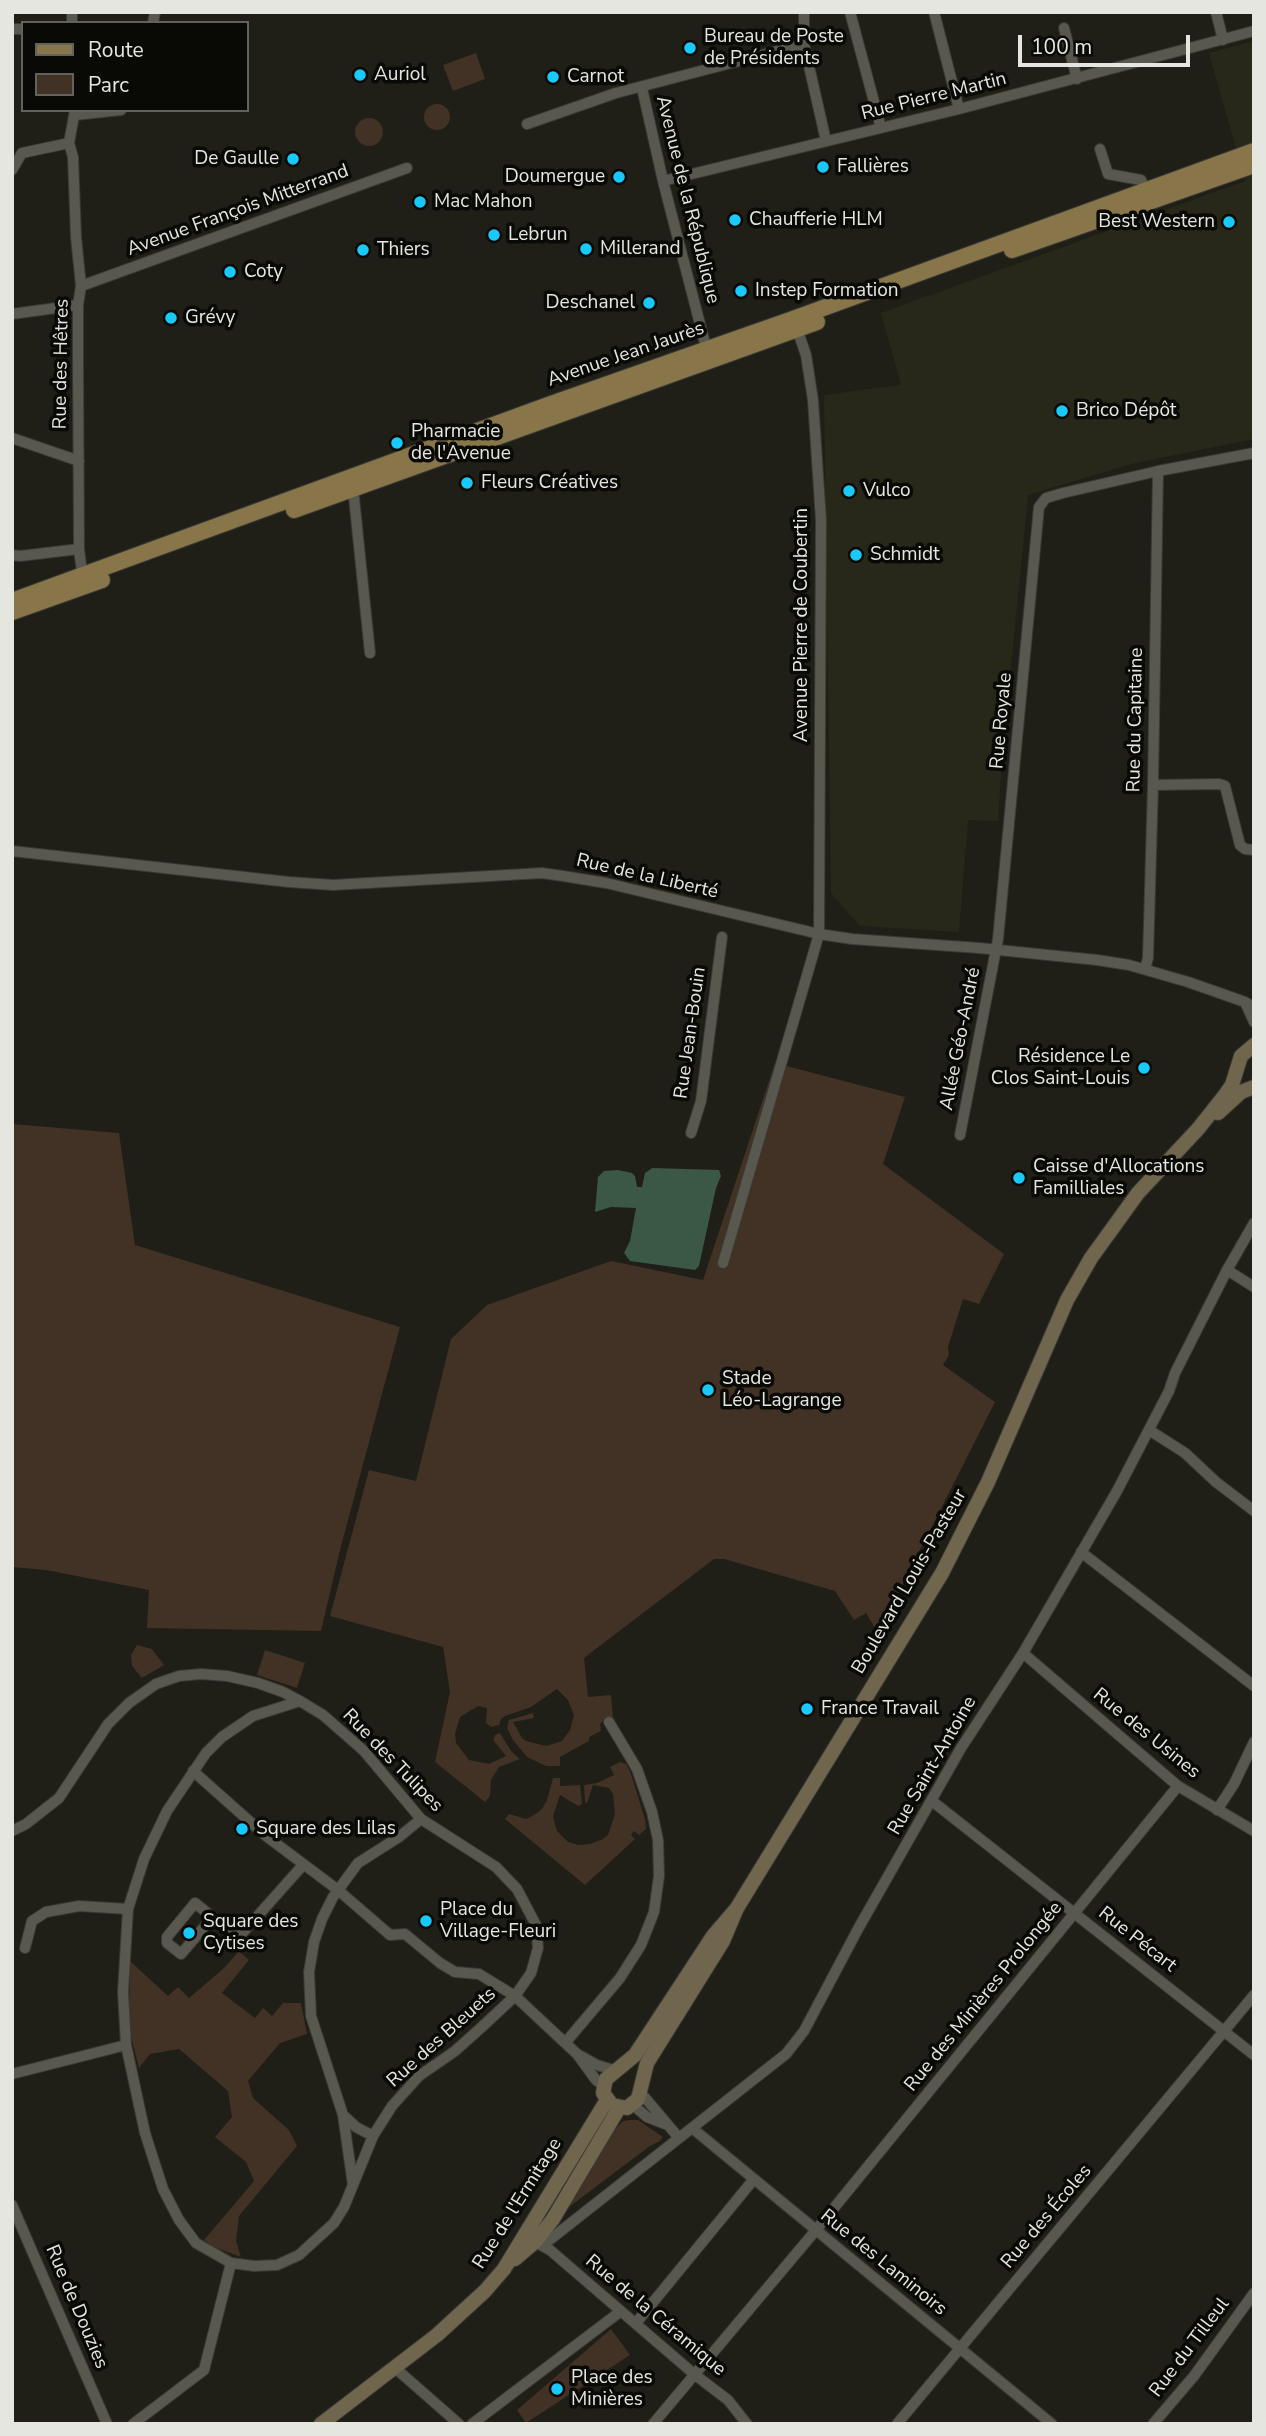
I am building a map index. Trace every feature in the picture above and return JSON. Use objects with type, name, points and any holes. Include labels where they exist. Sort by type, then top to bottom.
[{"type":"main road","name":"Avenue Jean Jaurès","points":[[795,324],[1254,151]]},
{"type":"main road","name":"Avenue Jean Jaurès","points":[[12,612],[83,581],[445,449],[1254,165]]},
{"type":"main road","name":"Avenue Jean Jaurès","points":[[12,601],[83,581],[353,488],[445,449]]},
{"type":"main road","name":"Boulevard Louis-Pasteur","points":[[624,2096],[606,2079],[635,2055],[713,1936],[737,1908],[942,1573],[988,1482],[1068,1300],[1091,1258],[1138,1193],[1198,1129],[1232,1085],[1238,1061],[1251,1047]]},
{"type":"main road","points":[[1237,1068],[1242,1080],[1254,1086]]},
{"type":"main road","points":[[1198,1129],[1241,1092],[1254,1086]]},
{"type":"main road","points":[[504,2269],[539,2244],[624,2096],[723,1941],[737,1908]]},
{"type":"main road","points":[[617,2071],[632,2073],[624,2096]]},
{"type":"main road","name":"Rue de l'Ermitage","points":[[321,2424],[437,2335],[485,2291],[504,2269],[624,2096]]},
{"type":"street","points":[[804,12],[804,44],[826,141]]},
{"type":"street","points":[[850,12],[881,128]]},
{"type":"street","points":[[934,12],[959,109]]},
{"type":"street","points":[[1216,12],[1223,40]]},
{"type":"street","points":[[1064,28],[1077,79]]},
{"type":"street","name":"Rue Pierre Martin","points":[[663,181],[959,109],[1254,31]]},
{"type":"street","points":[[527,124],[606,96],[804,44]]},
{"type":"street","name":"Avenue de la République","points":[[642,88],[708,355]]},
{"type":"street","name":"Rue des Hêtres","points":[[75,113],[69,143],[73,157],[81,286],[78,305],[79,549],[83,581]]},
{"type":"street","points":[[12,170],[17,151],[69,143]]},
{"type":"street","points":[[1100,149],[1108,174],[1141,180],[1146,191]]},
{"type":"street","name":"Avenue François Mitterrand","points":[[81,286],[407,168]]},
{"type":"street","points":[[12,314],[78,305]]},
{"type":"street","name":"Avenue Pierre de Coubertin","points":[[723,1263],[819,934],[821,520],[813,400],[806,355],[795,324]]},
{"type":"street","points":[[12,438],[79,461]]},
{"type":"street","points":[[1158,471],[1254,453]]},
{"type":"street","name":"Rue Royale","points":[[996,950],[1039,506],[1046,498],[1158,471]]},
{"type":"street","name":"Rue du Capitaine","points":[[1145,969],[1148,958],[1153,785],[1158,471]]},
{"type":"street","points":[[353,488],[370,653]]},
{"type":"street","points":[[12,555],[79,549]]},
{"type":"street","points":[[1153,785],[1225,786],[1240,845],[1254,850]]},
{"type":"street","name":"Rue de la Liberté","points":[[12,851],[275,881],[333,885],[542,873],[606,883],[819,934],[1097,960],[1145,969],[1249,1005],[1254,1022]]},
{"type":"street","name":"Rue Jean-Bouin","points":[[691,1133],[701,1101],[722,937]]},
{"type":"street","name":"Allée Géo-André","points":[[960,1135],[996,950]]},
{"type":"street","points":[[1251,1047],[1254,1034]]},
{"type":"street","name":"Rue Saint-Antoine","points":[[539,2244],[786,2054],[804,2031],[858,1929],[961,1748],[1023,1653],[1149,1430],[1227,1270],[1254,1223]]},
{"type":"street","points":[[1227,1270],[1254,1287]]},
{"type":"street","points":[[1149,1430],[1185,1453],[1216,1482],[1254,1511]]},
{"type":"street","points":[[1081,1552],[1254,1686]]},
{"type":"street","name":"Rue des Usines","points":[[1023,1653],[1178,1786],[1254,1831]]},
{"type":"street","name":"Rue des Tulipes","points":[[12,1831],[46,1810],[59,1798],[107,1724],[129,1703],[156,1684],[179,1676],[201,1674],[258,1683],[283,1692],[323,1715],[364,1751],[421,1819],[496,1867],[517,1889],[536,1925],[538,1948],[531,1973],[515,1996]]},
{"type":"street","name":"Rue des Bleuets","points":[[300,1701],[253,1716],[239,1724],[206,1753],[167,1811],[144,1859],[128,1909],[123,1992],[126,2045],[145,2133],[163,2189],[179,2220],[196,2243],[231,2263],[277,2265],[299,2255],[334,2223],[353,2188],[373,2136],[392,2106],[419,2076],[455,2051],[515,1996]]},
{"type":"street","points":[[565,2043],[620,1978],[641,1945],[654,1912],[659,1877],[658,1840],[647,1795],[637,1769],[609,1722]]},
{"type":"street","points":[[1217,1810],[1234,1784],[1254,1742]]},
{"type":"street","points":[[193,1772],[390,1935],[405,1934],[455,1972],[479,1974],[515,1996],[577,2054],[596,2080],[624,2096],[647,2117],[665,2124],[679,2138]]},
{"type":"street","name":"Rue des Minières Prolongée","points":[[653,2424],[816,2230],[1178,1786]]},
{"type":"street","name":"Rue Pécart","points":[[932,1801],[1254,2055]]},
{"type":"street","points":[[353,2188],[343,2115],[313,2029],[309,1972],[314,1942],[322,1919],[338,1890],[358,1863],[399,1837],[421,1819]]},
{"type":"street","points":[[212,1918],[181,1954],[167,1943],[167,1937],[195,1903],[238,1938],[303,1865]]},
{"type":"street","points":[[25,1948],[32,1921],[46,1912],[79,1906],[128,1909]]},
{"type":"street","name":"Rue des Écoles","points":[[897,2424],[1254,1995]]},
{"type":"street","points":[[12,2074],[126,2045]]},
{"type":"street","points":[[577,2054],[597,2065],[617,2071]]},
{"type":"street","points":[[343,2115],[356,2127],[373,2136]]},
{"type":"street","name":"Rue des Laminoirs","points":[[692,2128],[1052,2424]]},
{"type":"street","points":[[348,2138],[358,2146],[368,2148]]},
{"type":"street","points":[[636,2323],[754,2179]]},
{"type":"street","name":"Rue de Douzies","points":[[12,2205],[107,2424]]},
{"type":"street","name":"Rue de la Céramique","points":[[539,2244],[728,2400],[747,2424]]},
{"type":"street","points":[[133,2424],[204,2370],[231,2263]]},
{"type":"street","name":"Rue du Tilleul","points":[[1153,2424],[1194,2376],[1254,2293]]},
{"type":"street","points":[[472,2424],[621,2311]]},
{"type":"street","points":[[394,2367],[459,2424]]},
{"type":"shaded area","points":[[1254,41],[1254,439],[1131,464],[1028,495],[998,821],[968,820],[959,932],[860,926],[831,893],[824,395],[901,385],[881,313],[1245,181],[1209,53]]},
{"type":"shaded area","points":[[652,1168],[719,1170],[721,1176],[699,1266],[695,1270],[630,1261],[624,1253],[630,1241],[636,1208],[611,1207],[595,1212],[598,1177],[604,1171],[632,1173],[637,1187],[642,1187],[645,1173]]},
{"type":"green space","points":[[476,53],[485,79],[453,91],[443,65]]},
{"type":"green space","points":[[437,104],[447,107],[450,117],[447,127],[437,130],[427,127],[424,117],[427,107]]},
{"type":"green space","points":[[369,118],[379,122],[383,132],[379,142],[369,146],[359,142],[355,132],[359,122]]},
{"type":"green space","name":"Stade Léo-Lagrange","points":[[775,1063],[905,1097],[883,1164],[1004,1254],[979,1304],[963,1299],[948,1347],[949,1355],[943,1365],[995,1402],[878,1633],[866,1613],[854,1620],[835,1591],[724,1559],[714,1559],[584,1658],[588,1697],[611,1695],[613,1717],[600,1724],[601,1731],[589,1737],[589,1741],[560,1757],[560,1766],[546,1766],[527,1757],[507,1728],[509,1720],[533,1713],[534,1718],[513,1722],[522,1738],[546,1746],[562,1741],[570,1730],[574,1715],[568,1700],[557,1689],[531,1707],[505,1716],[499,1725],[491,1727],[486,1723],[487,1708],[478,1706],[460,1717],[455,1734],[456,1743],[469,1760],[489,1764],[506,1756],[493,1740],[495,1735],[500,1733],[511,1751],[520,1759],[499,1767],[491,1780],[490,1796],[485,1802],[435,1762],[450,1692],[443,1647],[330,1616],[369,1470],[416,1481],[451,1339],[487,1305],[611,1261],[703,1280]]},
{"type":"green space","points":[[12,1124],[119,1133],[135,1245],[400,1327],[321,1631],[147,1628],[149,1590],[46,1570],[12,1567]]},
{"type":"green space","points":[[137,1645],[152,1649],[164,1665],[142,1678],[132,1666],[131,1655]]},
{"type":"green space","points":[[265,1650],[305,1663],[297,1688],[257,1675]]},
{"type":"green space","points":[[620,1762],[626,1764],[630,1771],[646,1829],[639,1835],[634,1831],[631,1835],[635,1839],[585,1885],[505,1819],[509,1814],[526,1819],[534,1815],[542,1809],[547,1800],[553,1778],[560,1778],[560,1786],[580,1785],[582,1804],[578,1806],[560,1795],[553,1816],[557,1831],[568,1842],[578,1845],[603,1839],[608,1835],[615,1814],[613,1794],[609,1788],[593,1785],[587,1803],[584,1785],[597,1783],[614,1775],[610,1767]]},
{"type":"green space","points":[[239,1951],[249,1960],[222,1993],[255,2018],[263,2008],[272,2016],[283,2003],[301,2003],[307,2034],[280,2043],[248,2081],[253,2098],[289,2130],[297,2146],[239,2216],[236,2241],[241,2257],[214,2247],[204,2240],[254,2181],[246,2162],[215,2137],[232,2117],[228,2091],[179,2049],[150,2054],[139,2068],[131,2036],[129,2010],[130,1961],[168,1996],[178,1987],[189,1998],[224,1968]]},
{"type":"green space","points":[[638,2120],[663,2137],[565,2210],[611,2133],[623,2121]]},
{"type":"green space","points":[[611,2329],[630,2355],[526,2423],[517,2410]]},
{"type":"place","name":"Bureau de Poste de Présidents","points":[[690,48]]},
{"type":"place","name":"Auriol","points":[[360,75]]},
{"type":"place","name":"Carnot","points":[[553,77]]},
{"type":"place","name":"De Gaulle","points":[[293,159]]},
{"type":"place","name":"Fallières","points":[[823,167]]},
{"type":"place","name":"Doumergue","points":[[619,177]]},
{"type":"place","name":"Mac Mahon","points":[[420,202]]},
{"type":"place","name":"Chaufferie HLM","points":[[735,220]]},
{"type":"place","name":"Best Western","points":[[1229,222]]},
{"type":"place","name":"Lebrun","points":[[494,235]]},
{"type":"place","name":"Millerand","points":[[586,249]]},
{"type":"place","name":"Thiers","points":[[363,250]]},
{"type":"place","name":"Coty","points":[[230,272]]},
{"type":"place","name":"Instep Formation","points":[[741,291]]},
{"type":"place","name":"Deschanel","points":[[649,303]]},
{"type":"place","name":"Grévy","points":[[171,318]]},
{"type":"place","name":"Brico Dépôt","points":[[1062,411]]},
{"type":"place","name":"Pharmacie de l'Avenue","points":[[397,443]]},
{"type":"place","name":"Fleurs Créatives","points":[[467,483]]},
{"type":"place","name":"Vulco","points":[[849,491]]},
{"type":"place","name":"Schmidt","points":[[856,555]]},
{"type":"place","name":"Résidence Le Clos Saint-Louis","points":[[1144,1068]]},
{"type":"place","name":"Caisse d'Allocations Familliales","points":[[1019,1178]]},
{"type":"place","name":"Stade Léo-Lagrange","points":[[708,1390]]},
{"type":"place","name":"France Travail","points":[[807,1709]]},
{"type":"place","name":"Square des Lilas","points":[[242,1829]]},
{"type":"place","name":"Place du Village-Fleuri","points":[[426,1921]]},
{"type":"place","name":"Square des Cytises","points":[[189,1933]]},
{"type":"place","name":"Place des Minières","points":[[557,2389]]}]
